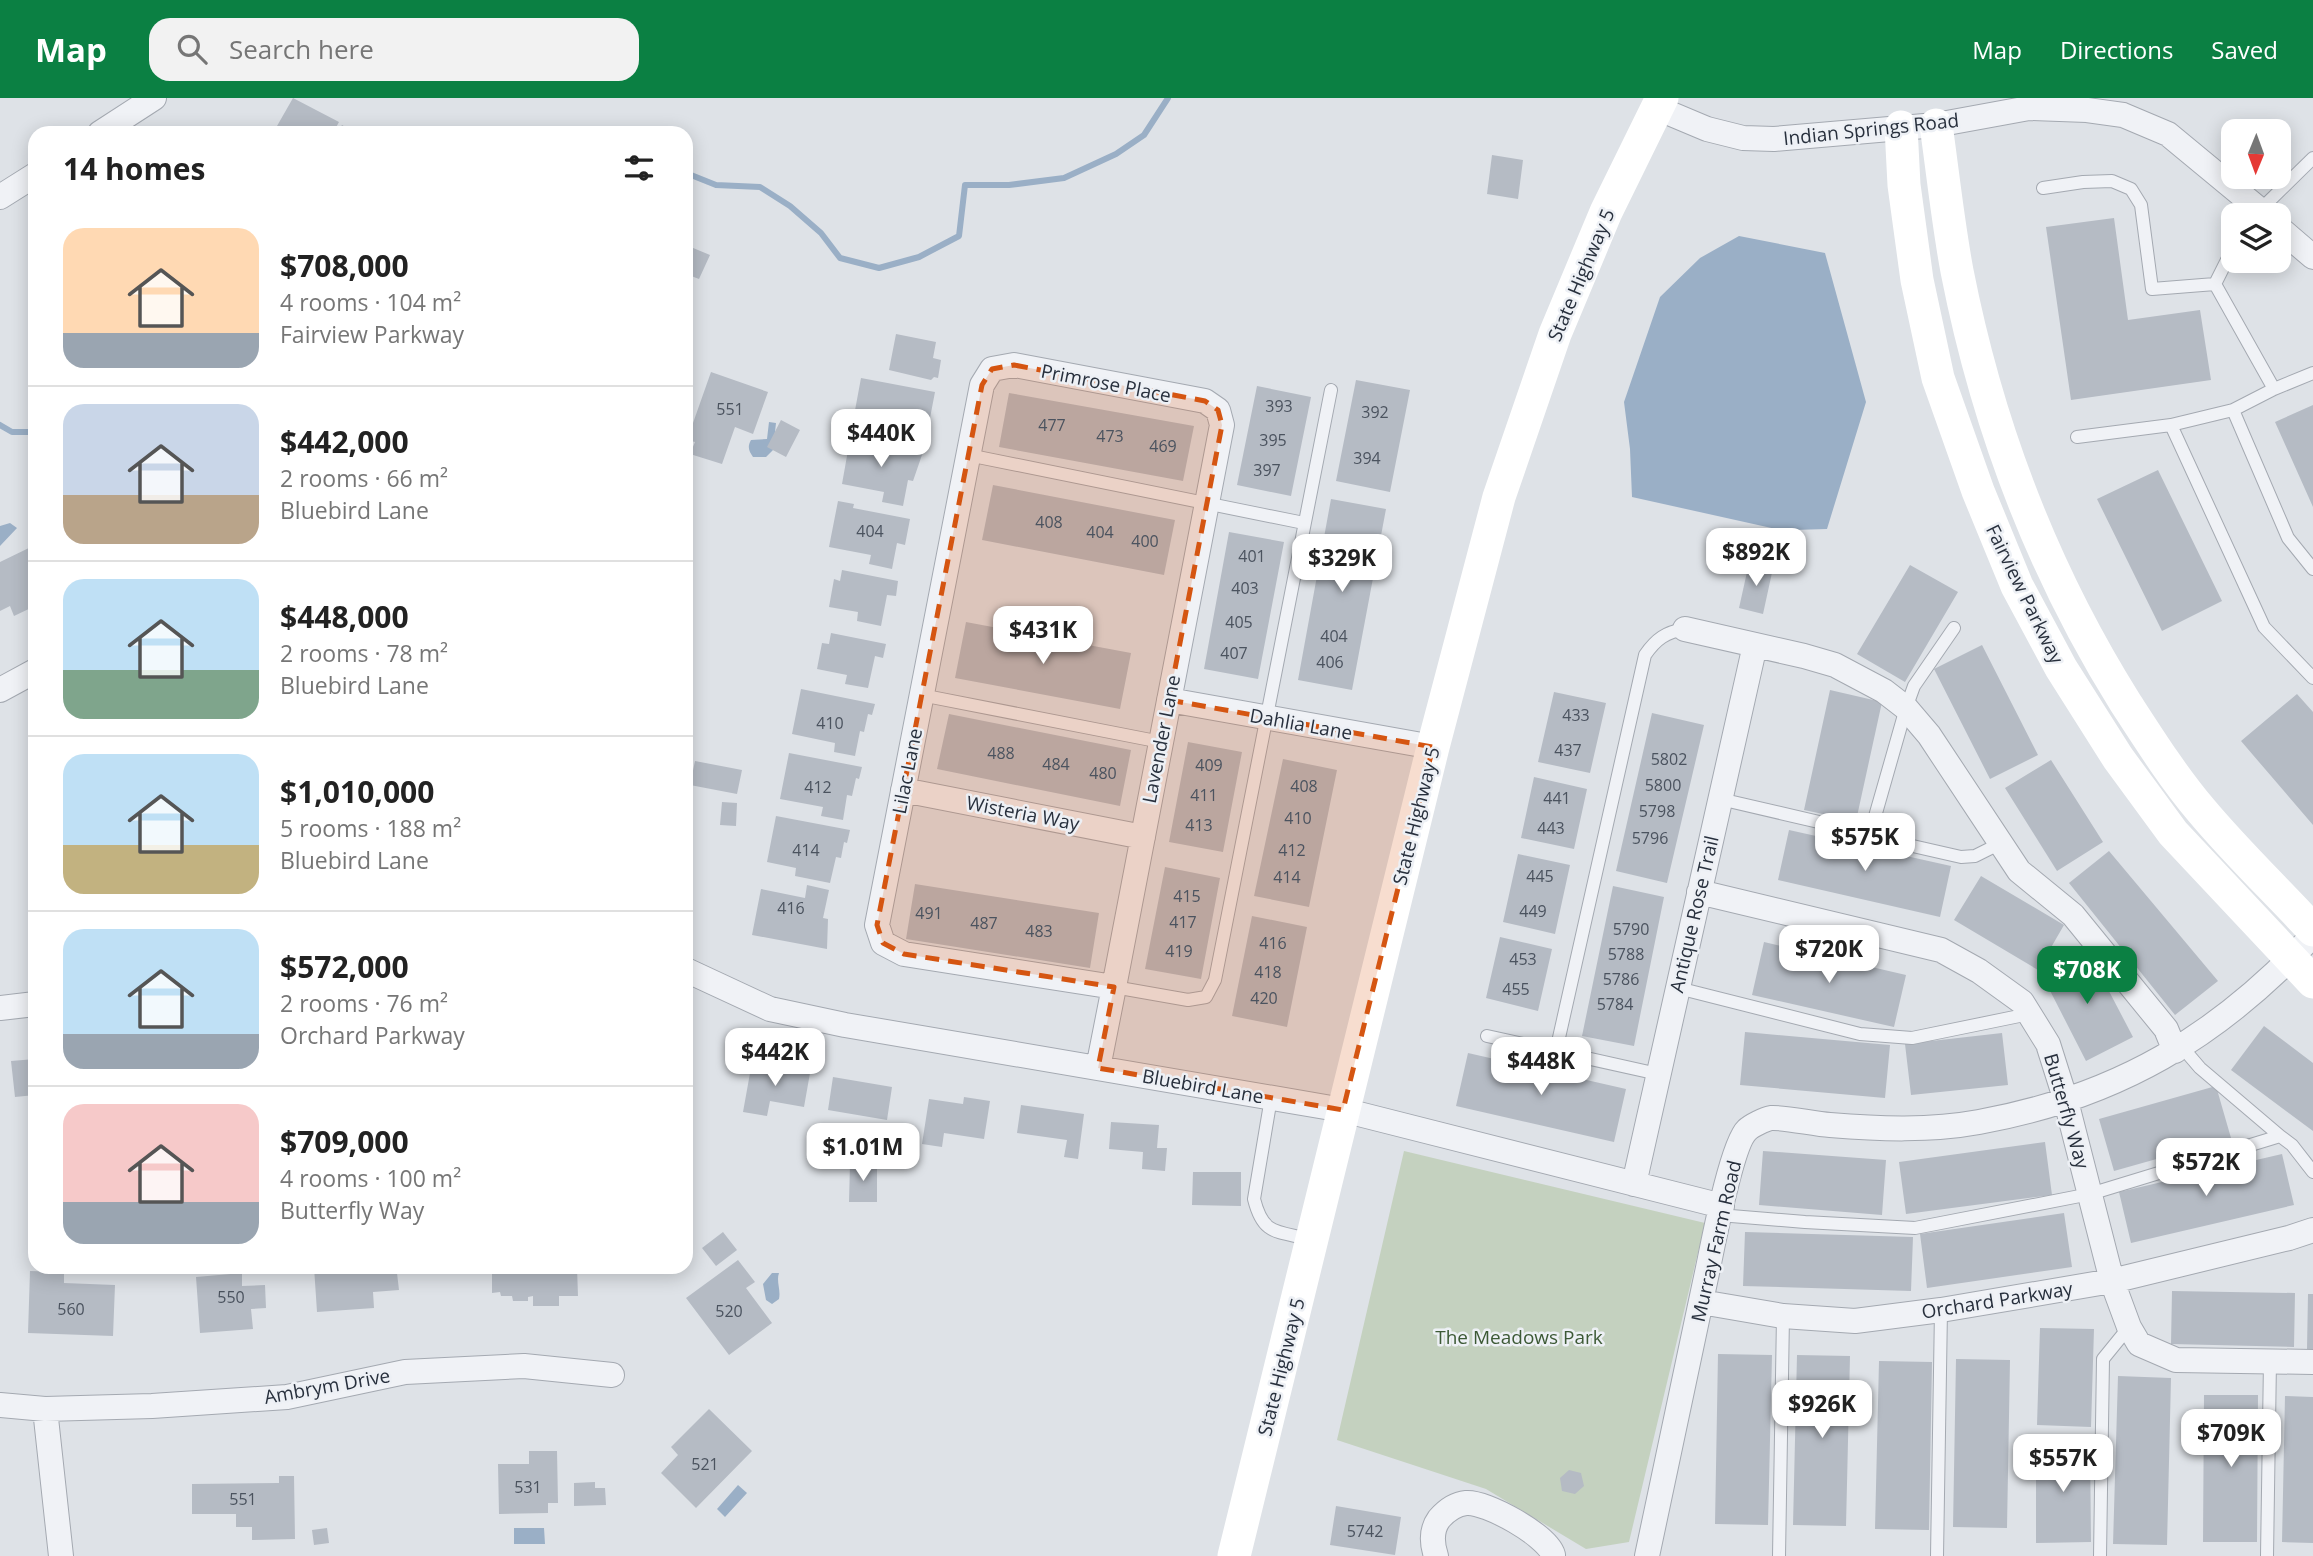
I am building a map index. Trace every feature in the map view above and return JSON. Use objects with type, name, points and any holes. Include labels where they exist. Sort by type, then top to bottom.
[{"type":"street","points":[[111,126],[154,98]]},
{"type":"street","name":"Indian Springs Road","points":[[1660,103],[1707,129],[1743,138],[1793,138],[1936,125],[2029,108],[2087,110],[2124,107],[2168,134],[2249,203]]},
{"type":"street","name":"State Highway 5","points":[[1234,1556],[1433,747],[1499,497],[1555,334],[1606,212],[1660,103]]},
{"type":"street","name":"Fairview Parkway","points":[[1936,125],[1957,271],[1980,367],[2020,493],[2052,570],[2093,650],[2148,738],[2201,810],[2313,930]]},
{"type":"street","name":"Fairview Parkway","points":[[1901,127],[1904,185],[1917,280],[1938,378],[1978,491],[2017,586],[2061,668],[2126,769],[2173,833],[2306,959]]},
{"type":"street","points":[[2,191],[28,178]]},
{"type":"street","points":[[2291,238],[2313,257]]},
{"type":"street","name":"Primrose Place","points":[[992,369],[1014,365],[1205,401],[1218,410]]},
{"type":"street","name":"Lilac Lane","points":[[992,369],[982,385],[877,925],[883,943],[904,954],[1114,987]]},
{"type":"street","name":"Lavender Lane","points":[[1098,1068],[1222,425],[1218,410]]},
{"type":"street","points":[[1685,629],[1835,665],[1884,691],[1906,708],[1929,735],[2019,871],[2073,915],[2179,1049]]},
{"type":"street","name":"Antique Rose Trail","points":[[1634,1184],[1755,645]]},
{"type":"street","points":[[0,690],[28,675]]},
{"type":"street","name":"Dahlia Lane","points":[[1169,700],[1433,747]]},
{"type":"street","name":"Wisteria Way","points":[[903,790],[1143,836]]},
{"type":"street","name":"Butterfly Way","points":[[1699,892],[1941,950],[1979,971],[2022,1002],[2048,1044],[2066,1101],[2112,1281],[2129,1327],[2139,1344],[2176,1360],[2313,1362]]},
{"type":"street","name":"Murray Farm Road","points":[[1647,1556],[1720,1211],[1734,1157],[1746,1130],[1770,1118],[1886,1130],[1977,1123],[2066,1101],[2122,1079],[2179,1049],[2306,959]]},
{"type":"street","name":"Bluebird Lane","points":[[693,973],[770,1009],[845,1025],[1343,1110],[1634,1184],[1720,1211]]},
{"type":"street","points":[[0,1008],[28,1004]]},
{"type":"street","name":"Orchard Parkway","points":[[1701,1302],[1783,1317],[1855,1321],[1941,1310],[2112,1281],[2301,1241],[2313,1230]]},
{"type":"street","name":"Ambrym Drive","points":[[0,1405],[45,1409],[152,1406],[287,1397],[405,1372],[524,1366],[612,1375]]},
{"type":"street","points":[[45,1409],[61,1556]]},
{"type":"street","points":[[1436,1556],[1432,1541],[1436,1524],[1445,1512],[1468,1502],[1483,1505],[1542,1538],[1558,1556]]},
{"type":"lane","points":[[2271,203],[2313,159]]},
{"type":"lane","points":[[2043,188],[2112,181],[2131,189],[2141,205],[2152,289],[2215,284]]},
{"type":"lane","points":[[2215,284],[2221,272]]},
{"type":"lane","points":[[2215,284],[2274,389]]},
{"type":"lane","points":[[2077,437],[2171,425],[2233,410],[2313,373]]},
{"type":"lane","points":[[1114,987],[1188,1000],[1206,997],[1214,980],[1331,390]]},
{"type":"lane","points":[[2233,410],[2288,538],[2313,569]]},
{"type":"lane","points":[[2171,425],[2264,627],[2313,678]]},
{"type":"lane","points":[[968,456],[1304,523]]},
{"type":"lane","points":[[1879,836],[1874,820],[1906,708],[1914,687],[1954,628]]},
{"type":"lane","points":[[1556,1051],[1645,655],[1654,641],[1669,632],[1685,629]]},
{"type":"lane","points":[[922,695],[1161,742]]},
{"type":"lane","points":[[1720,799],[1961,857],[1975,856],[2001,843]]},
{"type":"lane","points":[[1678,988],[1881,1037],[1912,1038],[2029,1014]]},
{"type":"lane","points":[[1487,1036],[1658,1074]]},
{"type":"lane","points":[[2179,1049],[2292,1145],[2313,1172]]},
{"type":"lane","points":[[1271,1098],[1254,1199],[1258,1214],[1262,1224],[1276,1231],[1313,1240]]},
{"type":"lane","points":[[1720,1211],[1915,1228],[2090,1195],[2280,1136]]},
{"type":"lane","points":[[1937,1556],[1941,1310]]},
{"type":"lane","points":[[1779,1556],[1783,1317]]},
{"type":"lane","points":[[2100,1556],[2103,1359],[2129,1327]]},
{"type":"lane","points":[[2267,1556],[2270,1362]]},
{"type":"highlighted area","points":[[1014,365],[1205,401],[1218,410],[1222,425],[1169,700],[1433,747],[1343,1110],[1098,1068],[1114,987],[904,954],[883,943],[877,925],[982,385],[992,369]]},
{"type":"green space","name":"The Meadows Park","points":[[1404,1151],[1705,1223],[1629,1542],[1586,1549],[1486,1489],[1337,1440]]},
{"type":"water","points":[[1739,236],[1825,253],[1866,402],[1827,529],[1793,530],[1782,541],[1776,529],[1632,497],[1624,402],[1660,297],[1700,258]]},
{"type":"water","points":[[769,422],[776,423],[773,450],[766,457],[753,457],[749,449],[750,442],[767,439]]},
{"type":"water","points":[[10,523],[17,528],[0,546],[0,526]]},
{"type":"water","points":[[772,1273],[779,1273],[779,1299],[772,1304],[766,1300],[763,1284]]},
{"type":"water","points":[[738,1485],[747,1493],[725,1517],[717,1509]]},
{"type":"water","points":[[514,1528],[544,1528],[545,1544],[514,1544]]},
{"type":"building","points":[[293,98],[339,122],[337,126],[277,126]]},
{"type":"building","points":[[1492,155],[1523,160],[1518,199],[1487,194]]},
{"type":"building","points":[[2114,218],[2128,320],[2200,310],[2211,380],[2071,400],[2046,227]]},
{"type":"building","points":[[693,248],[710,255],[699,279],[693,277]]},
{"type":"building","points":[[896,334],[936,342],[933,358],[941,360],[938,378],[931,380],[889,370]]},
{"type":"building","points":[[711,372],[768,392],[753,434],[735,427],[722,464],[693,455],[693,423]]},
{"type":"building","points":[[861,378],[935,392],[930,418],[921,416],[916,442],[893,437],[895,429],[853,421]]},
{"type":"building","points":[[1356,380],[1410,390],[1390,492],[1336,481]]},
{"type":"building","points":[[1257,386],[1311,397],[1291,496],[1237,485]]},
{"type":"building","points":[[1009,393],[1194,426],[1183,481],[999,447]]},
{"type":"building","points":[[2313,405],[2313,507],[2275,422]]},
{"type":"building","points":[[781,420],[800,430],[786,457],[767,447]]},
{"type":"building","points":[[850,439],[923,452],[913,481],[908,480],[903,506],[882,502],[884,492],[842,484]]},
{"type":"building","points":[[2158,470],[2222,601],[2162,631],[2097,499]]},
{"type":"building","points":[[993,485],[1175,520],[1164,575],[982,540]]},
{"type":"building","points":[[1331,499],[1386,509],[1352,690],[1298,680]]},
{"type":"building","points":[[838,501],[854,504],[853,508],[910,519],[905,545],[897,543],[892,569],[869,564],[871,555],[829,547]]},
{"type":"building","points":[[1229,532],[1284,542],[1258,679],[1204,669]]},
{"type":"building","points":[[28,548],[28,609],[14,616],[10,606],[0,611],[0,562]]},
{"type":"building","points":[[1749,563],[1773,568],[1763,614],[1739,608]]},
{"type":"building","points":[[1910,565],[1958,592],[1905,682],[1857,654]]},
{"type":"building","points":[[842,570],[898,581],[896,596],[887,595],[881,626],[857,621],[858,612],[829,607],[834,579],[840,581]]},
{"type":"building","points":[[966,622],[1131,653],[1120,709],[955,678]]},
{"type":"building","points":[[831,633],[886,644],[883,658],[875,656],[868,688],[845,684],[847,675],[817,669],[822,643],[829,644]]},
{"type":"building","points":[[1982,645],[2038,755],[1990,779],[1934,669]]},
{"type":"building","points":[[801,689],[875,704],[872,715],[868,714],[864,732],[860,731],[855,756],[834,752],[835,743],[792,734]]},
{"type":"building","points":[[1830,690],[1882,702],[1856,821],[1804,810]]},
{"type":"building","points":[[1554,692],[1606,703],[1590,773],[1538,762]]},
{"type":"building","points":[[2297,694],[2313,712],[2313,825],[2241,741]]},
{"type":"building","points":[[1652,713],[1704,725],[1667,883],[1616,871]]},
{"type":"building","points":[[949,714],[1131,750],[1120,806],[937,769]]},
{"type":"building","points":[[1188,742],[1242,752],[1223,852],[1169,842]]},
{"type":"building","points":[[789,753],[862,767],[852,796],[847,795],[843,820],[821,816],[823,807],[780,799]]},
{"type":"building","points":[[1283,759],[1337,770],[1309,907],[1254,896]]},
{"type":"building","points":[[2051,760],[2103,842],[2057,871],[2005,788]]},
{"type":"building","points":[[695,761],[742,770],[737,794],[693,786]]},
{"type":"building","points":[[1534,777],[1587,789],[1574,849],[1521,838]]},
{"type":"building","points":[[722,802],[737,803],[736,826],[720,825]]},
{"type":"building","points":[[776,816],[850,830],[841,858],[836,857],[830,883],[795,876],[796,868],[767,862]]},
{"type":"building","points":[[1789,830],[1951,866],[1940,917],[1778,880]]},
{"type":"building","points":[[2109,851],[2218,981],[2175,1015],[2069,883]]},
{"type":"building","points":[[1518,854],[1570,865],[1555,934],[1503,922]]},
{"type":"building","points":[[1165,867],[1220,878],[1201,979],[1145,969]]},
{"type":"building","points":[[1981,876],[2064,925],[2038,970],[1954,920]]},
{"type":"building","points":[[915,884],[1099,913],[1090,968],[906,939]]},
{"type":"building","points":[[807,885],[829,890],[823,918],[828,919],[827,949],[752,935],[761,889],[805,898]]},
{"type":"building","points":[[1613,886],[1664,897],[1634,1046],[1582,1036]]},
{"type":"building","points":[[1252,916],[1307,927],[1287,1027],[1232,1016]]},
{"type":"building","points":[[1500,937],[1552,949],[1538,1011],[1486,998]]},
{"type":"building","points":[[1764,942],[1906,975],[1894,1027],[1752,995]]},
{"type":"building","points":[[2088,951],[2133,1037],[2086,1061],[2042,975]]},
{"type":"building","points":[[2264,1026],[2313,1063],[2313,1131],[2231,1070]]},
{"type":"building","points":[[1745,1032],[1890,1045],[1885,1098],[1740,1085]]},
{"type":"building","points":[[2002,1033],[2008,1085],[1911,1095],[1905,1044]]},
{"type":"building","points":[[1468,1053],[1626,1089],[1614,1142],[1456,1106]]},
{"type":"building","points":[[28,1060],[28,1096],[15,1097],[11,1061]]},
{"type":"building","points":[[752,1062],[810,1073],[804,1107],[770,1101],[767,1116],[743,1112]]},
{"type":"building","points":[[833,1077],[892,1087],[887,1120],[828,1110]]},
{"type":"building","points":[[2216,1086],[2231,1138],[2114,1171],[2099,1119]]},
{"type":"building","points":[[964,1097],[990,1101],[984,1139],[944,1133],[942,1147],[922,1144],[929,1099],[963,1104]]},
{"type":"building","points":[[1021,1105],[1084,1114],[1078,1159],[1064,1157],[1067,1140],[1017,1133]]},
{"type":"building","points":[[1111,1122],[1159,1125],[1157,1148],[1167,1148],[1165,1171],[1142,1169],[1143,1152],[1109,1149]]},
{"type":"building","points":[[2045,1142],[2052,1195],[1906,1214],[1899,1162]]},
{"type":"building","points":[[1763,1151],[1886,1160],[1882,1215],[1759,1205]]},
{"type":"building","points":[[2282,1154],[2294,1205],[2131,1243],[2119,1192]]},
{"type":"building","points":[[850,1164],[877,1165],[877,1202],[849,1202]]},
{"type":"building","points":[[1193,1172],[1241,1172],[1241,1206],[1192,1205]]},
{"type":"building","points":[[2064,1213],[2072,1267],[1927,1288],[1920,1234]]},
{"type":"building","points":[[723,1232],[737,1250],[716,1266],[702,1248]]},
{"type":"building","points":[[1745,1232],[1913,1237],[1911,1291],[1743,1286]]},
{"type":"building","points":[[738,1260],[755,1282],[746,1288],[772,1323],[729,1355],[686,1298]]},
{"type":"building","points":[[30,1274],[64,1274],[64,1283],[115,1285],[113,1336],[28,1333]]},
{"type":"building","points":[[242,1274],[242,1286],[265,1285],[266,1308],[251,1309],[253,1329],[200,1333],[196,1277]]},
{"type":"building","points":[[314,1274],[397,1274],[399,1290],[373,1292],[374,1308],[317,1312]]},
{"type":"building","points":[[492,1274],[577,1274],[578,1296],[559,1296],[559,1306],[533,1306],[533,1296],[528,1297],[528,1301],[513,1301],[512,1296],[501,1296],[500,1292],[492,1293]]},
{"type":"building","points":[[2172,1291],[2295,1293],[2294,1347],[2171,1344]]},
{"type":"building","points":[[2308,1294],[2313,1294],[2313,1349],[2307,1349]]},
{"type":"building","points":[[2040,1328],[2094,1329],[2091,1427],[2037,1425]]},
{"type":"building","points":[[1718,1354],[1772,1355],[1768,1525],[1715,1524]]},
{"type":"building","points":[[1797,1355],[1850,1356],[1846,1526],[1793,1525]]},
{"type":"building","points":[[1956,1359],[2010,1360],[2007,1528],[1953,1527]]},
{"type":"building","points":[[1879,1361],[1932,1362],[1929,1530],[1875,1529]]},
{"type":"building","points":[[2118,1376],[2171,1378],[2167,1545],[2113,1544]]},
{"type":"building","points":[[2204,1395],[2258,1395],[2257,1542],[2203,1542]]},
{"type":"building","points":[[2285,1396],[2313,1397],[2313,1543],[2282,1542]]},
{"type":"building","points":[[709,1409],[752,1451],[696,1508],[661,1473],[678,1455],[671,1447]]},
{"type":"building","points":[[2090,1445],[2091,1542],[2036,1543],[2036,1446]]},
{"type":"building","points":[[529,1451],[557,1451],[558,1503],[548,1503],[548,1513],[499,1514],[498,1464],[529,1464]]},
{"type":"building","points":[[1569,1470],[1581,1473],[1584,1486],[1575,1494],[1562,1491],[1560,1478]]},
{"type":"building","points":[[279,1476],[294,1476],[295,1539],[252,1540],[252,1527],[236,1527],[236,1514],[192,1514],[192,1484],[279,1483]]},
{"type":"building","points":[[595,1482],[595,1488],[605,1488],[606,1505],[574,1506],[574,1483]]},
{"type":"building","points":[[1336,1506],[1401,1517],[1395,1555],[1330,1545]]},
{"type":"building","points":[[327,1528],[329,1543],[314,1545],[312,1530]]},
{"type":"waterway","points":[[693,176],[716,185],[760,187],[790,206],[821,233],[840,258],[879,268],[919,257],[959,236],[965,185],[1009,185],[1064,178],[1116,154],[1144,135],[1168,98]]},
{"type":"waterway","points":[[0,425],[12,432],[28,432]]}]
